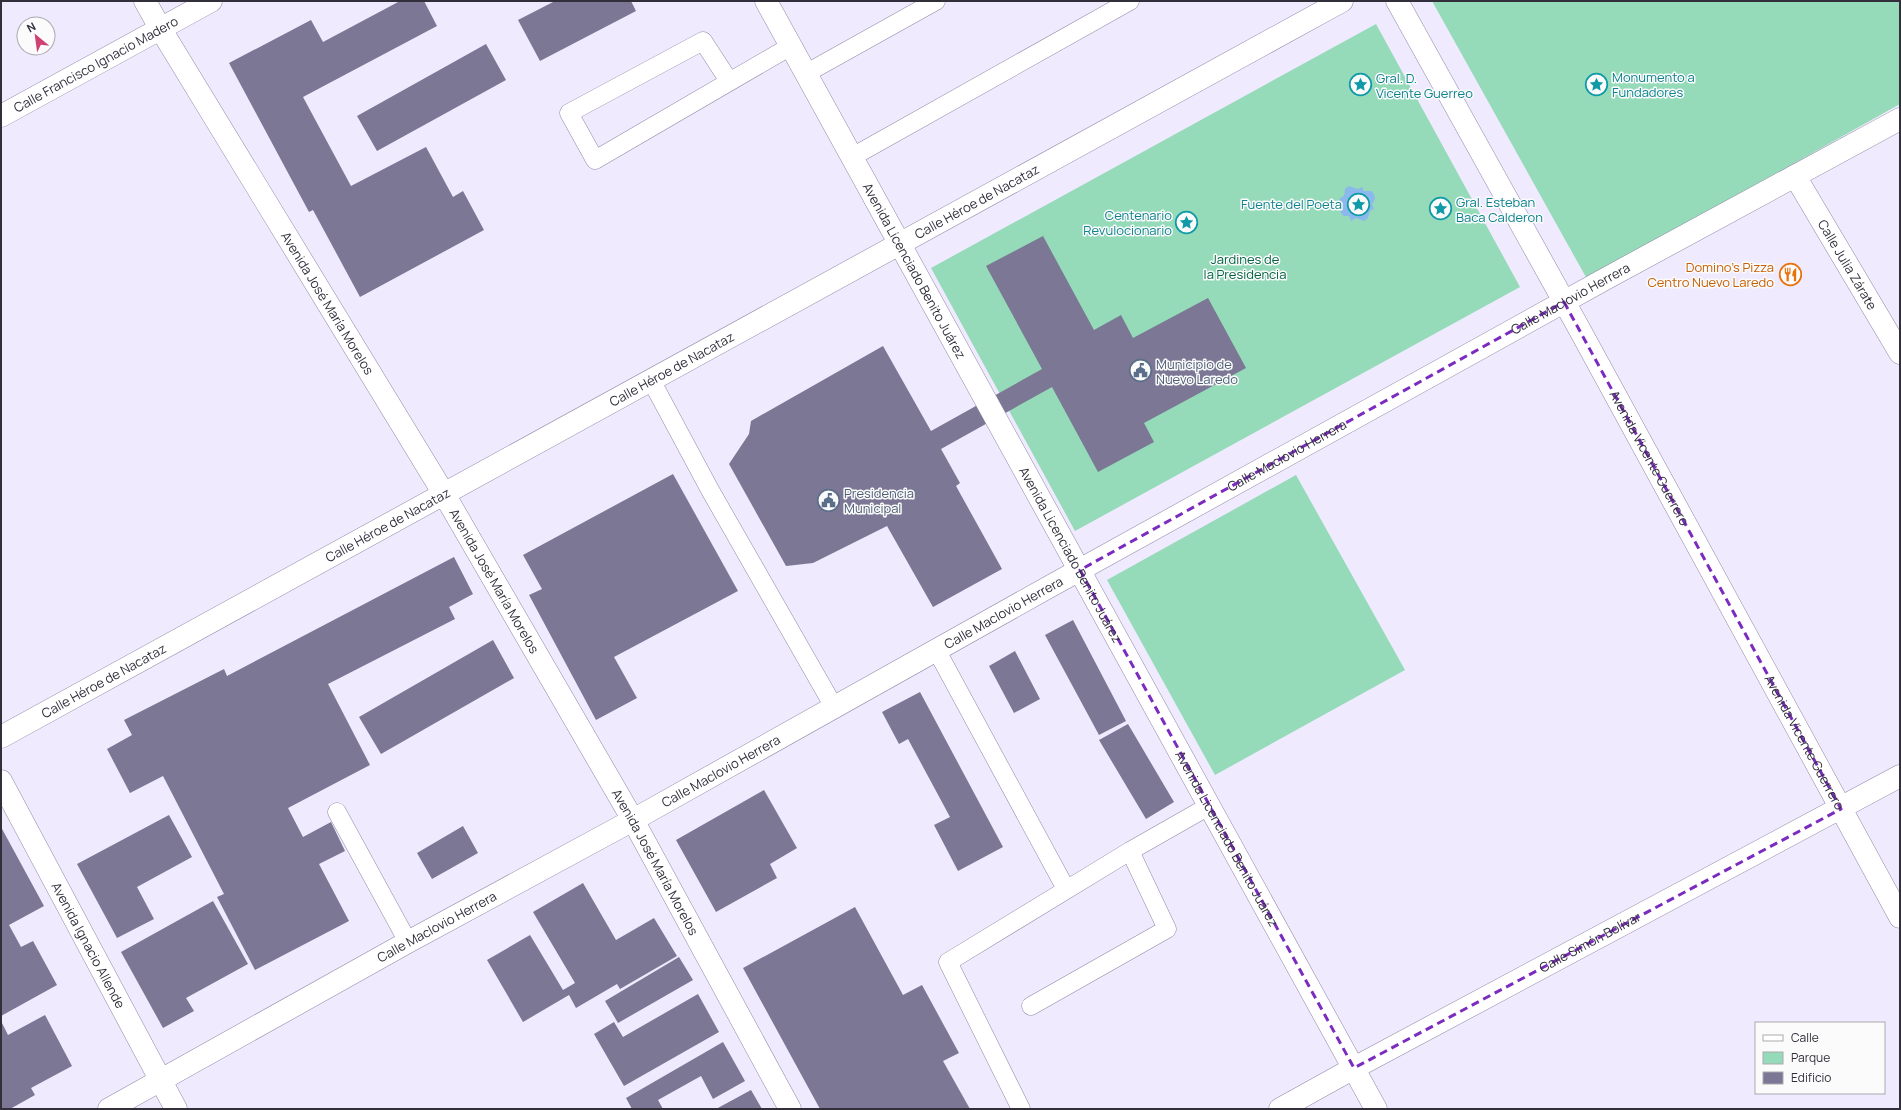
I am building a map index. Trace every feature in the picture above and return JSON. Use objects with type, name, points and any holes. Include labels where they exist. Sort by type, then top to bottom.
[{"type":"street","name":"Avenida José María Morelos","points":[[145,1],[444,494],[633,820],[790,1109]]},
{"type":"street","name":"Calle Francisco Ignacio Madero","points":[[1,116],[211,1]]},
{"type":"street","name":"Avenida Licenciado Benito Juárez","points":[[766,1],[1376,1109]]},
{"type":"street","name":"Calle Héroe de Nacataz","points":[[1,737],[900,245],[1342,1]]},
{"type":"street","name":"Avenida Vicente Guerrero","points":[[1397,1],[1564,302],[1900,917]]},
{"type":"street","name":"Calle Maclovio Herrera","points":[[109,1109],[408,942],[633,820],[1564,302],[1900,119]]},
{"type":"street","name":"Calle Julia Zárate","points":[[1795,176],[1900,353]]},
{"type":"street","name":"Calle Simón Bolívar","points":[[1280,1109],[1900,776]]},
{"type":"street","name":"Avenida Ignacio Allende","points":[[1,781],[176,1109]]},
{"type":"lane","points":[[806,74],[936,1]]},
{"type":"lane","points":[[852,157],[1130,1]]},
{"type":"lane","points":[[729,81],[703,41],[569,113],[595,160],[791,46]]},
{"type":"lane","points":[[652,380],[710,490],[834,707]]},
{"type":"lane","points":[[936,651],[1066,889]]},
{"type":"lane","points":[[1021,1109],[948,962],[1066,889],[1210,806]]},
{"type":"lane","points":[[337,812],[408,942]]},
{"type":"lane","points":[[1031,1006],[1167,929],[1130,851]]},
{"type":"highlighted area","points":[[1564,302],[1841,809],[1354,1068],[1080,570]]},
{"type":"green space","points":[[1432,1],[1900,1],[1900,104],[1587,279]]},
{"type":"green space","name":"Jardines de la Presidencia","points":[[1376,24],[1520,287],[1075,531],[931,268]]},
{"type":"green space","points":[[1296,475],[1405,670],[1215,775],[1107,580]]},
{"type":"water","points":[[1349,186],[1358,189],[1362,187],[1364,191],[1371,191],[1375,196],[1372,204],[1374,209],[1370,211],[1368,218],[1364,221],[1356,218],[1351,221],[1349,216],[1344,216],[1340,211],[1342,203],[1339,199],[1344,196],[1345,189]]},
{"type":"building","points":[[400,1],[424,1],[437,26],[303,97],[351,186],[426,147],[453,197],[463,191],[484,230],[360,297],[313,210],[309,212],[229,63],[311,20],[323,42]]},
{"type":"building","points":[[555,1],[631,1],[636,11],[540,61],[518,20]]},
{"type":"building","points":[[486,44],[506,80],[377,151],[357,116]]},
{"type":"building","points":[[1043,236],[1094,330],[1121,315],[1133,338],[1208,298],[1246,368],[1144,423],[1154,442],[1098,472],[1052,387],[941,449],[960,483],[956,486],[1002,569],[933,607],[887,526],[813,563],[786,566],[729,464],[749,434],[751,421],[883,346],[931,431],[1042,369],[986,266]]},
{"type":"building","points":[[673,474],[738,591],[614,657],[637,698],[596,720],[529,595],[542,589],[523,555]]},
{"type":"building","points":[[454,557],[473,594],[449,607],[455,619],[328,684],[370,765],[288,808],[303,837],[331,822],[345,851],[319,864],[349,921],[255,970],[217,897],[224,894],[163,776],[130,793],[107,749],[132,735],[124,720],[224,669],[227,676]]},
{"type":"building","points":[[1073,620],[1126,721],[1099,735],[1045,635]]},
{"type":"building","points":[[493,640],[514,678],[381,754],[359,717]]},
{"type":"building","points":[[1015,651],[1040,699],[1014,713],[989,666]]},
{"type":"building","points":[[920,692],[1003,847],[958,871],[934,825],[950,817],[908,739],[899,744],[882,712]]},
{"type":"building","points":[[1128,724],[1174,802],[1146,819],[1099,740]]},
{"type":"building","points":[[764,790],[797,848],[770,864],[777,878],[716,912],[676,840]]},
{"type":"building","points":[[169,815],[192,857],[137,887],[154,919],[117,938],[77,864]]},
{"type":"building","points":[[463,826],[478,853],[432,879],[417,853]]},
{"type":"building","points":[[1,827],[44,906],[9,925],[21,947],[33,941],[57,985],[1,1016]]},
{"type":"building","points":[[583,883],[616,940],[654,918],[677,956],[620,989],[617,984],[576,1008],[569,995],[523,1022],[487,960],[530,935],[563,990],[575,983],[533,912]]},
{"type":"building","points":[[213,901],[248,964],[186,998],[194,1011],[163,1028],[121,952]]},
{"type":"building","points":[[855,907],[903,995],[922,985],[959,1053],[943,1061],[970,1109],[820,1109],[743,968]]},
{"type":"building","points":[[679,957],[693,980],[618,1023],[605,1001]]},
{"type":"building","points":[[698,994],[719,1032],[624,1086],[594,1034],[614,1022],[623,1037]]},
{"type":"building","points":[[45,1015],[72,1066],[31,1088],[35,1095],[10,1109],[1,1109],[1,1021],[8,1035]]},
{"type":"building","points":[[723,1042],[745,1081],[713,1099],[701,1076],[658,1100],[663,1109],[632,1109],[626,1098]]},
{"type":"building","points":[[751,1090],[762,1109],[716,1109]]},
{"type":"place","name":"Monumento a Fundadores","points":[[1597,84]]},
{"type":"place","name":"Gral. D. Vicente Guerreo","points":[[1361,85]]},
{"type":"place","name":"Fuente del Poeta","points":[[1358,204]]},
{"type":"place","name":"Gral. Esteban Baca Calderon","points":[[1441,209]]},
{"type":"place","name":"Centenario Revulocionario","points":[[1187,222]]},
{"type":"place","name":"Domino's Pizza Centro Nuevo Laredo","points":[[1790,274]]},
{"type":"place","name":"Municipio de Nuevo Laredo","points":[[1140,371]]},
{"type":"place","name":"Presidencia Municipal","points":[[828,500]]}]
